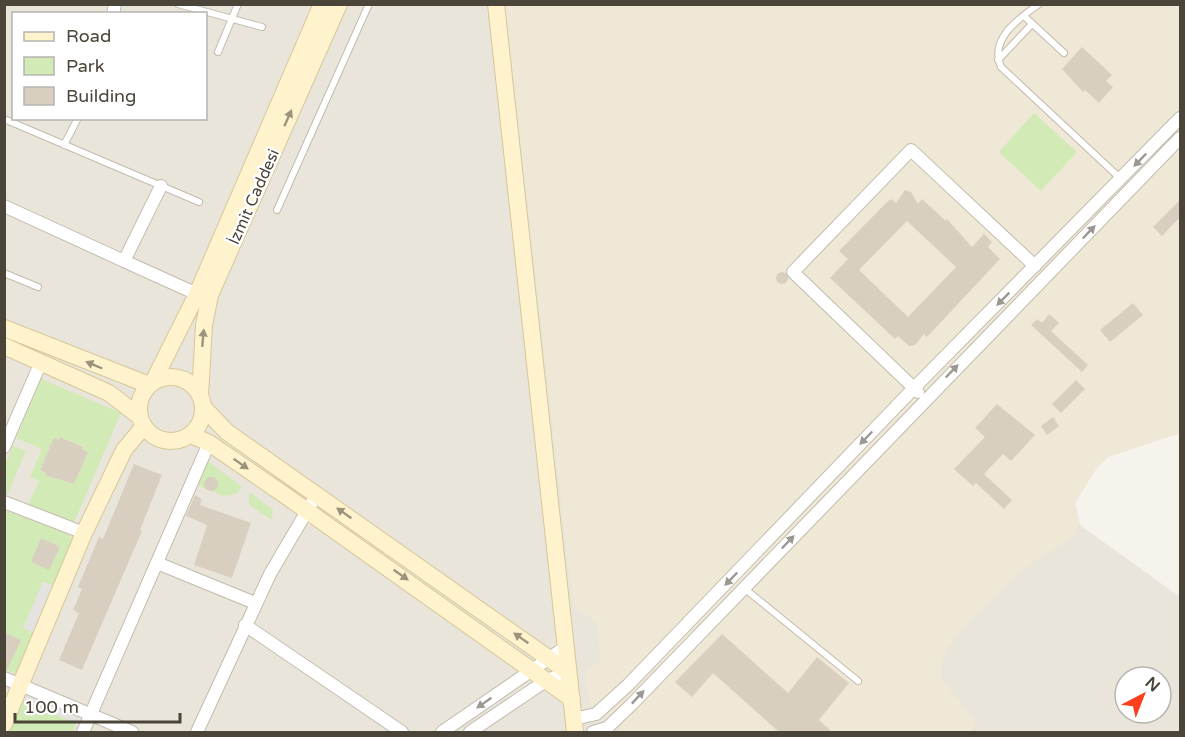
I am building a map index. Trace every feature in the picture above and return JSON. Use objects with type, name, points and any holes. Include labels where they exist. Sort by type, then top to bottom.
[{"type":"street","name":"İzmit Caddesi","points":[[142,422],[141,399],[197,294],[322,4]]},
{"type":"street","name":"İzmit Caddesi","points":[[190,435],[198,427],[202,402],[204,325],[210,295],[339,4]]},
{"type":"street","points":[[496,4],[574,726],[596,714],[628,685],[914,388],[1180,118]]},
{"type":"street","points":[[593,732],[609,726],[1180,138]]},
{"type":"street","points":[[926,399],[794,272],[911,150],[1035,266]]},
{"type":"street","points":[[124,261],[161,186]]},
{"type":"street","points":[[5,206],[197,294]]},
{"type":"street","points":[[4,328],[151,383],[170,377],[179,378],[195,388],[202,402],[227,432],[568,672]]},
{"type":"street","points":[[4,346],[109,393],[142,422],[151,434],[171,441],[190,435],[209,443],[533,669],[572,699]]},
{"type":"street","points":[[4,447],[41,362]]},
{"type":"street","points":[[4,724],[84,533],[124,450],[142,422]]},
{"type":"street","points":[[82,732],[209,443]]},
{"type":"street","points":[[197,732],[255,603],[317,494]]},
{"type":"street","points":[[4,502],[84,533]]},
{"type":"street","points":[[156,563],[255,603]]},
{"type":"street","points":[[245,625],[402,732]]},
{"type":"street","points":[[442,732],[567,646]]},
{"type":"street","points":[[470,732],[548,680],[568,672]]},
{"type":"street","points":[[4,678],[132,732]]},
{"type":"lane","points":[[178,4],[262,27]]},
{"type":"lane","points":[[218,52],[238,4]]},
{"type":"lane","points":[[277,210],[369,4]]},
{"type":"lane","points":[[1039,4],[999,42],[996,54],[998,60],[1013,81],[1121,180]]},
{"type":"lane","points":[[1024,16],[1064,53]]},
{"type":"lane","points":[[998,60],[1032,24]]},
{"type":"lane","points":[[4,119],[199,202]]},
{"type":"lane","points":[[64,145],[77,120]]},
{"type":"lane","points":[[4,273],[38,287]]},
{"type":"lane","points":[[743,588],[858,681]]},
{"type":"shaded area","points":[[4,5],[1180,5],[1180,433],[1108,457],[1094,471],[1075,503],[1080,525],[1180,597],[1180,732],[5,732]]},
{"type":"shaded area","points":[[505,5],[1180,5],[1180,433],[1108,457],[1100,463],[1075,503],[1079,525],[1075,537],[1042,555],[1019,573],[973,617],[950,644],[941,662],[941,679],[974,719],[976,725],[971,732],[615,732],[621,730],[596,704],[590,707],[585,674],[601,660],[597,623],[573,605]]},
{"type":"shaded area","points":[[43,582],[55,586],[34,633],[23,628]]},
{"type":"shaded area","points":[[26,694],[79,716],[76,723],[22,701]]},
{"type":"green space","points":[[1034,113],[1077,152],[1041,191],[999,152]]},
{"type":"green space","points":[[41,379],[121,413],[73,525],[28,506],[39,481],[30,477],[42,449],[16,438]],"holes":[[[61,437],[82,446],[82,449],[88,452],[84,461],[80,460],[74,484],[45,475],[46,473],[40,470],[44,460],[48,461],[54,438],[59,440]]]},
{"type":"green space","points":[[13,446],[26,451],[6,497],[5,465]]},
{"type":"green space","points":[[204,462],[209,462],[242,487],[236,494],[223,496],[199,486],[197,478]]},
{"type":"green space","points":[[249,492],[273,510],[272,520],[249,505]]},
{"type":"green space","points":[[4,510],[67,533],[74,540],[55,586],[43,582],[24,627],[34,633],[16,673],[5,671]]},
{"type":"green space","points":[[22,701],[76,723],[72,732],[9,732]]},
{"type":"building","points":[[1082,47],[1112,75],[1106,81],[1113,87],[1099,103],[1085,90],[1083,92],[1062,69]]},
{"type":"building","points":[[905,190],[911,192],[918,204],[922,199],[946,221],[947,219],[972,247],[984,234],[992,242],[988,247],[1000,259],[927,337],[924,334],[915,345],[909,346],[898,336],[895,339],[830,278],[848,259],[839,251],[887,202],[891,199],[896,203]],"holes":[[[907,221],[956,267],[908,317],[859,270]]]},
{"type":"building","points":[[1180,200],[1180,217],[1162,236],[1153,227]]},
{"type":"building","points":[[784,272],[788,278],[784,284],[780,284],[776,276]]},
{"type":"building","points":[[1133,303],[1143,315],[1110,342],[1100,330]]},
{"type":"building","points":[[1049,314],[1059,323],[1051,331],[1088,365],[1082,372],[1031,325],[1037,319],[1042,323]]},
{"type":"building","points":[[1076,380],[1085,389],[1061,413],[1052,404]]},
{"type":"building","points":[[997,404],[1035,435],[1011,461],[1003,454],[984,474],[1012,500],[1004,509],[976,483],[973,486],[954,469],[985,437],[975,428]]},
{"type":"building","points":[[1053,417],[1059,426],[1047,435],[1041,426]]},
{"type":"building","points":[[60,437],[83,447],[82,449],[88,452],[74,484],[45,475],[46,473],[40,470],[54,438],[59,440]]},
{"type":"building","points":[[134,464],[162,475],[140,530],[142,531],[82,670],[59,660],[79,613],[73,610],[82,589],[78,587],[99,537],[103,539]]},
{"type":"building","points":[[211,477],[216,479],[218,484],[216,489],[211,491],[206,489],[204,484],[206,479]]},
{"type":"building","points":[[195,495],[202,499],[200,505],[251,523],[232,578],[194,565],[207,525],[186,516]]},
{"type":"building","points":[[41,538],[60,547],[49,570],[31,562]]},
{"type":"building","points":[[4,632],[21,640],[7,670],[4,670]]},
{"type":"building","points":[[722,634],[788,693],[817,657],[849,683],[819,720],[832,732],[779,732],[713,673],[692,697],[675,682]]}]
